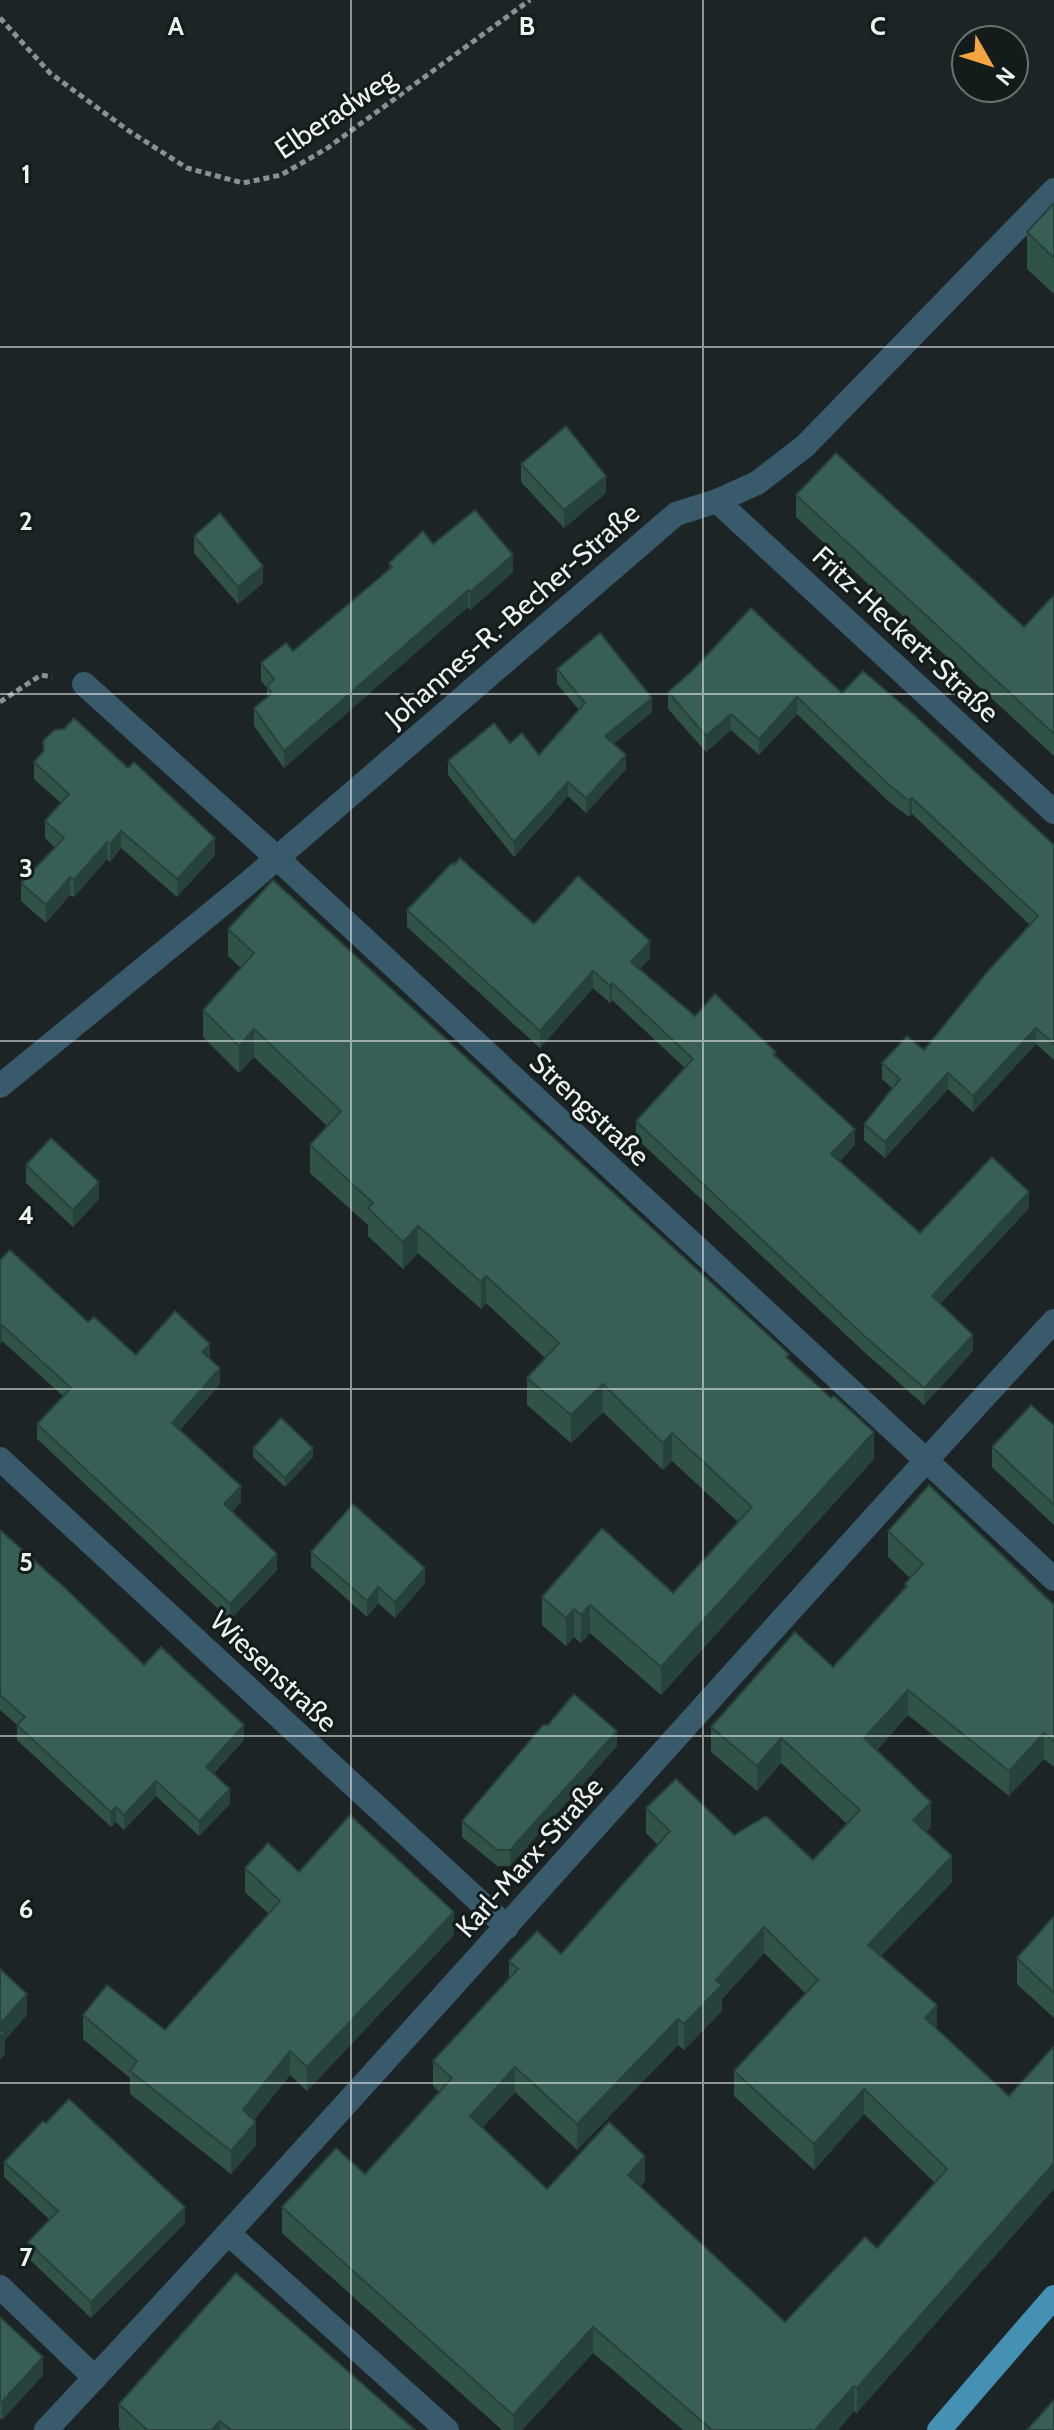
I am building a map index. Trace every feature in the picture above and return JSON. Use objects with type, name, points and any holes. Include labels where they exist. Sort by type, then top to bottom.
[{"type":"main road","points":[[939,2430],[1054,2297]]},
{"type":"street","name":"Johannes-R.-Becher-Straße","points":[[0,1086],[277,858],[676,514],[717,501],[757,483],[805,446],[1054,190]]},
{"type":"street","name":"Fritz-Heckert-Straße","points":[[717,501],[1054,812]]},
{"type":"street","name":"Strengstraße","points":[[84,684],[277,858],[1054,1579]]},
{"type":"street","name":"Karl-Marx-Straße","points":[[46,2430],[229,2234],[1054,1321]]},
{"type":"street","name":"Wiesenstraße","points":[[0,1459],[507,1927]]},
{"type":"street","points":[[229,2234],[447,2430]]},
{"type":"street","points":[[0,2287],[95,2378]]},
{"type":"path","name":"Elberadweg","points":[[0,18],[50,73],[129,131],[187,168],[243,183],[281,175],[326,149],[530,0]]},
{"type":"path","points":[[0,702],[41,675],[84,684]]},
{"type":"building","points":[[1054,203],[1054,258],[1027,232]]},
{"type":"building","points":[[566,426],[606,476],[564,510],[521,464]]},
{"type":"building","points":[[836,453],[1024,627],[1054,595],[1054,734],[796,495]]},
{"type":"building","points":[[475,510],[513,555],[470,592],[468,590],[284,751],[254,708],[272,693],[267,686],[274,679],[261,663],[286,643],[293,651],[392,567],[389,563],[423,531],[433,544]]},
{"type":"building","points":[[220,513],[263,566],[238,587],[194,536]]},
{"type":"building","points":[[751,608],[842,693],[863,671],[1054,845],[1054,1044],[1036,1028],[973,1096],[948,1073],[885,1142],[864,1124],[900,1079],[882,1063],[907,1036],[924,1050],[988,971],[1038,916],[912,798],[909,801],[888,784],[797,697],[759,739],[731,714],[706,736],[668,692]]},
{"type":"building","points":[[600,633],[652,698],[605,736],[626,755],[586,798],[568,782],[514,842],[448,761],[494,723],[510,743],[522,733],[539,755],[585,703],[557,669]]},
{"type":"building","points":[[74,718],[128,768],[134,762],[215,838],[177,879],[121,831],[110,844],[107,842],[74,880],[70,877],[46,905],[21,883],[64,838],[45,821],[69,794],[34,762],[44,751],[43,741],[54,730],[64,729]]},
{"type":"building","points":[[460,858],[534,924],[578,876],[650,941],[631,962],[695,1016],[715,994],[776,1052],[773,1054],[855,1129],[831,1154],[920,1233],[992,1157],[1029,1192],[932,1296],[973,1335],[924,1388],[861,1333],[636,1121],[693,1059],[612,983],[610,986],[593,971],[540,1031],[407,910]]},
{"type":"building","points":[[273,880],[789,1354],[786,1357],[874,1432],[661,1667],[590,1605],[581,1615],[574,1609],[566,1618],[542,1597],[602,1528],[673,1593],[752,1507],[672,1433],[663,1443],[603,1384],[571,1415],[527,1378],[559,1343],[486,1276],[481,1282],[418,1226],[403,1242],[368,1208],[373,1203],[310,1145],[341,1111],[254,1029],[239,1046],[203,1010],[254,953],[228,929]]},
{"type":"building","points":[[51,1138],[99,1182],[73,1210],[26,1165]]},
{"type":"building","points":[[10,1250],[88,1322],[94,1317],[136,1355],[175,1311],[210,1344],[202,1352],[220,1368],[172,1423],[241,1486],[224,1504],[277,1554],[230,1604],[37,1424],[71,1388],[2,1325],[0,1328],[0,1260]]},
{"type":"building","points":[[1031,1405],[1054,1425],[1054,1505],[992,1447]]},
{"type":"building","points":[[281,1418],[313,1448],[285,1478],[253,1448]]},
{"type":"building","points":[[929,1485],[1054,1605],[1054,1742],[1044,1733],[1009,1771],[908,1690],[864,1738],[931,1802],[913,1820],[952,1856],[868,1945],[937,2005],[925,2018],[1009,2096],[1054,2046],[1054,2163],[857,2388],[854,2386],[815,2430],[712,2430],[593,2327],[513,2415],[282,2207],[336,2148],[365,2174],[452,2078],[433,2061],[518,1969],[509,1961],[537,1931],[561,1954],[670,1831],[646,1808],[676,1779],[734,1835],[766,1816],[813,1860],[860,1810],[781,1738],[757,1766],[711,1727],[795,1632],[833,1667],[907,1586],[905,1584],[923,1564],[888,1531]],"holes":[[[764,1927],[818,1980],[734,2071],[814,2144],[864,2089],[947,2169],[877,2248],[865,2237],[785,2322],[628,2175],[645,2156],[609,2122],[547,2189],[470,2116],[515,2067],[577,2124],[678,2019],[684,2024],[722,1985],[716,1980]]]},
{"type":"building","points":[[353,1504],[425,1568],[395,1602],[378,1587],[367,1601],[311,1552]]},
{"type":"building","points":[[0,1530],[144,1665],[161,1647],[244,1725],[206,1767],[230,1789],[199,1821],[156,1781],[124,1815],[116,1807],[111,1812],[17,1725],[25,1717],[0,1695]]},
{"type":"building","points":[[574,1694],[617,1731],[510,1850],[497,1850],[462,1821],[543,1725],[548,1725]]},
{"type":"building","points":[[350,1815],[454,1912],[307,2067],[290,2051],[243,2110],[256,2122],[231,2151],[130,2071],[137,2061],[83,2015],[107,1985],[165,2030],[280,1901],[245,1868],[268,1843],[299,1872]]},
{"type":"building","points":[[1054,1916],[1054,1993],[1017,1958]]},
{"type":"building","points":[[0,1969],[27,1994],[0,2024]]},
{"type":"building","points":[[69,2099],[185,2207],[91,2302],[28,2242],[58,2211],[4,2162]]},
{"type":"building","points":[[236,2273],[415,2430],[231,2430],[220,2421],[212,2430],[147,2430],[119,2404]]},
{"type":"building","points":[[0,2317],[43,2357],[2,2402],[0,2401]]},
{"type":"building","points":[[1054,2400],[1054,2430],[1027,2430]]}]
